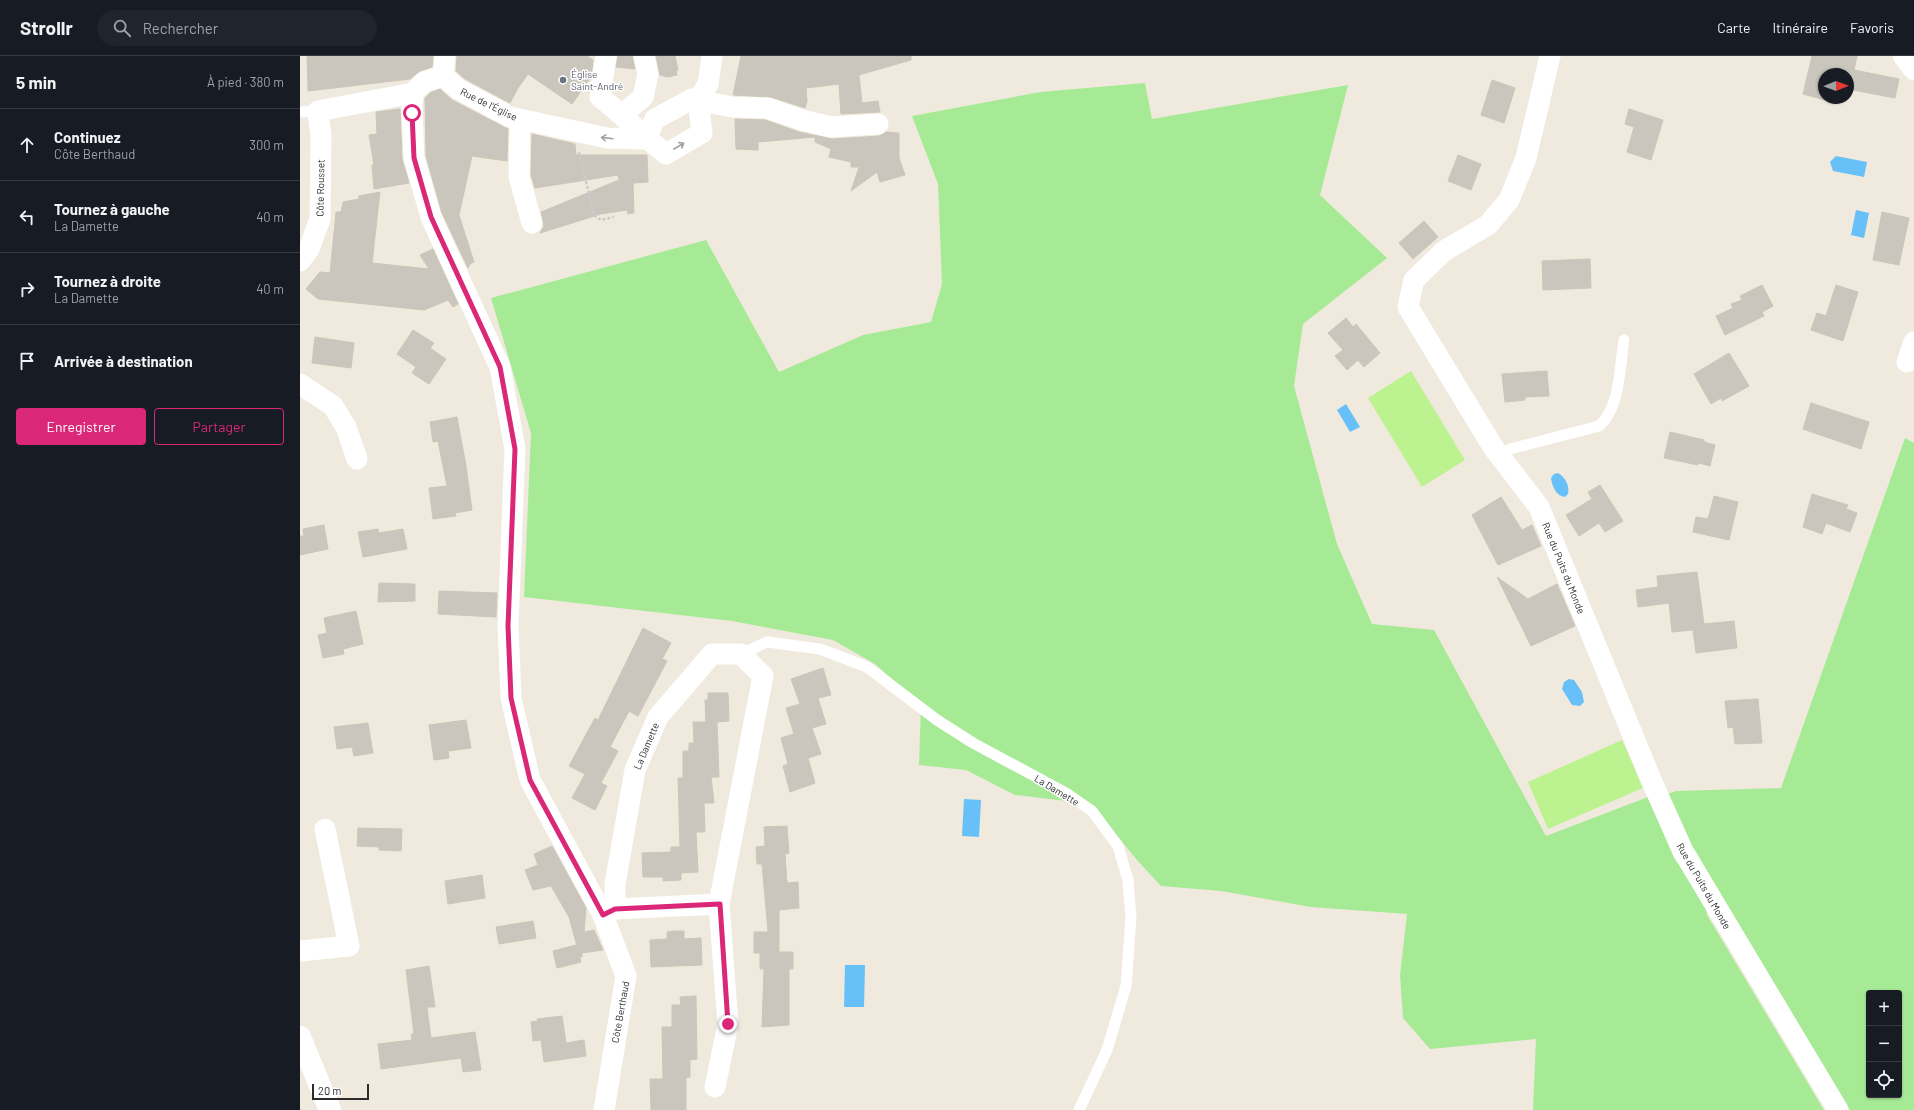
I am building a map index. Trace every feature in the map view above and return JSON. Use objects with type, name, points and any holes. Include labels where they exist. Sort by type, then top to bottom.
[{"type":"street","points":[[606,56],[600,98],[622,115],[646,139],[666,154],[702,133],[698,100],[708,84],[712,56]]},
{"type":"street","points":[[622,115],[643,96],[648,74],[644,56]]},
{"type":"street","name":"Rue du Puits du Monde","points":[[1550,56],[1526,158],[1509,200],[1488,225],[1444,252],[1414,280],[1408,307],[1493,447],[1539,507],[1682,852],[1838,1110]]},
{"type":"street","name":"Rue de l'Église","points":[[309,112],[413,93],[444,66],[458,89],[510,117],[607,138],[646,139]]},
{"type":"street","name":"Côte Berthaud","points":[[413,93],[412,113],[414,158],[431,217],[500,367],[515,449],[508,626],[511,698],[530,780],[609,912],[626,976],[604,1110]]},
{"type":"street","points":[[646,139],[656,119],[692,99],[732,107],[767,108],[802,120],[831,127],[878,124]]},
{"type":"street","name":"Côte Rousset","points":[[300,261],[309,249],[320,219],[321,137],[309,112]]},
{"type":"street","points":[[520,120],[519,177],[532,223]]},
{"type":"street","points":[[1907,362],[1914,342]]},
{"type":"street","points":[[300,384],[332,406],[346,427],[357,459]]},
{"type":"street","name":"La Damette","points":[[609,912],[635,770],[658,717],[712,654],[741,654]]},
{"type":"street","points":[[715,1087],[728,1024],[720,904],[763,676],[741,654]]},
{"type":"street","points":[[300,951],[349,946],[325,829]]},
{"type":"street","points":[[609,912],[720,904]]},
{"type":"street","points":[[300,1037],[330,1110]]},
{"type":"lane","points":[[1501,457],[1510,449],[1599,426],[1606,420],[1613,406],[1624,340]]},
{"type":"lane","name":"La Damette","points":[[741,654],[767,642],[820,649],[868,667],[949,728],[972,743],[1066,793],[1092,811],[1118,846],[1128,880],[1132,918],[1126,986],[1107,1050],[1078,1110]]},
{"type":"path","points":[[576,132],[579,155],[594,215],[601,220],[614,217]]},
{"type":"green space","points":[[1145,83],[1152,119],[1348,85],[1320,195],[1387,258],[1303,324],[1294,386],[1337,544],[1372,624],[1434,630],[1546,836],[1648,797],[1674,858],[1704,897],[1707,915],[1824,1110],[1533,1110],[1536,1039],[1430,1049],[1403,1018],[1400,975],[1407,914],[1311,907],[1221,891],[1161,886],[1137,860],[1091,804],[1015,795],[966,770],[919,765],[921,704],[875,664],[833,640],[732,621],[524,597],[531,433],[491,298],[706,240],[779,372],[863,335],[931,322],[942,284],[938,184],[912,116],[1040,92]]},
{"type":"green space","points":[[1411,371],[1465,460],[1422,487],[1368,398]]},
{"type":"green space","points":[[1905,438],[1914,443],[1914,1110],[1850,1110],[1687,850],[1665,795],[1676,791],[1781,788]]},
{"type":"green space","points":[[1622,740],[1643,788],[1548,829],[1528,782]]},
{"type":"water","points":[[1836,156],[1867,162],[1864,177],[1833,171],[1830,162]]},
{"type":"water","points":[[1856,210],[1869,213],[1864,238],[1851,235]]},
{"type":"water","points":[[1346,404],[1360,427],[1350,432],[1337,410]]},
{"type":"water","points":[[1558,473],[1565,479],[1568,485],[1568,494],[1565,497],[1557,493],[1552,484],[1551,478],[1554,474]]},
{"type":"water","points":[[1569,679],[1574,680],[1582,692],[1584,702],[1580,706],[1572,705],[1562,689],[1564,682]]},
{"type":"water","points":[[964,799],[981,800],[979,837],[962,836]]},
{"type":"water","points":[[845,965],[865,965],[864,1007],[844,1007]]},
{"type":"building","points":[[307,56],[433,56],[432,67],[420,71],[410,79],[308,91]]},
{"type":"building","name":"Église Saint-André","points":[[457,56],[587,56],[593,60],[591,77],[572,104],[528,74],[510,103],[465,79],[456,71]]},
{"type":"building","points":[[618,56],[632,56],[635,69],[616,67]]},
{"type":"building","points":[[656,56],[675,56],[678,70],[676,71],[677,75],[667,77],[660,75]]},
{"type":"building","points":[[741,56],[911,56],[911,60],[859,75],[862,103],[878,101],[880,112],[841,114],[839,84],[806,88],[807,101],[805,108],[771,97],[733,95]]},
{"type":"building","points":[[1812,56],[1857,56],[1854,70],[1854,68],[1818,68],[1818,98],[1803,94]]},
{"type":"building","points":[[1854,70],[1899,79],[1895,98],[1854,90]]},
{"type":"building","points":[[1492,80],[1515,88],[1504,123],[1481,115]]},
{"type":"building","points":[[440,89],[452,100],[508,129],[507,161],[472,156],[459,215],[474,262],[470,264],[468,268],[442,213],[426,156],[425,98],[430,93]]},
{"type":"building","points":[[400,109],[402,159],[409,183],[374,189],[372,165],[374,165],[369,135],[377,134],[376,112]]},
{"type":"building","points":[[1629,109],[1663,120],[1651,160],[1627,152],[1634,127],[1625,124]]},
{"type":"building","points":[[735,119],[765,120],[799,132],[832,139],[879,136],[886,132],[899,133],[899,158],[905,175],[880,182],[877,172],[851,191],[859,167],[851,167],[851,162],[829,157],[831,149],[815,142],[815,137],[758,142],[758,150],[736,149]]},
{"type":"building","points":[[532,134],[575,144],[576,155],[647,155],[648,182],[633,183],[634,213],[628,214],[627,210],[601,214],[540,233],[544,226],[541,212],[619,180],[618,175],[535,188],[531,175]]},
{"type":"building","points":[[1458,155],[1481,164],[1471,190],[1448,181]]},
{"type":"building","points":[[380,192],[372,263],[429,269],[420,255],[433,249],[458,304],[453,307],[448,300],[424,310],[318,299],[306,289],[320,272],[330,273],[336,212],[341,212],[343,202],[359,199],[359,196]]},
{"type":"building","points":[[1882,212],[1909,218],[1899,265],[1873,260]]},
{"type":"building","points":[[1424,221],[1438,237],[1413,259],[1399,243]]},
{"type":"building","points":[[1590,259],[1591,288],[1543,290],[1542,261]]},
{"type":"building","points":[[1762,285],[1773,306],[1762,312],[1764,316],[1725,335],[1716,316],[1733,308],[1731,304],[1742,300],[1740,296]]},
{"type":"building","points":[[1836,285],[1858,292],[1843,341],[1811,330],[1817,313],[1826,316]]},
{"type":"building","points":[[1346,318],[1353,327],[1356,324],[1380,353],[1364,367],[1358,360],[1347,370],[1335,356],[1343,350],[1328,333]]},
{"type":"building","points":[[413,330],[434,343],[430,348],[446,359],[429,384],[412,373],[416,367],[397,354]]},
{"type":"building","points":[[315,337],[354,343],[351,368],[312,363]]},
{"type":"building","points":[[1729,353],[1749,386],[1722,401],[1721,398],[1711,404],[1694,374]]},
{"type":"building","points":[[1547,371],[1549,396],[1525,397],[1525,400],[1505,402],[1502,374]]},
{"type":"building","points":[[1811,403],[1869,422],[1861,449],[1803,429]]},
{"type":"building","points":[[457,417],[472,510],[455,513],[456,516],[433,519],[429,488],[447,486],[438,441],[433,442],[430,422]]},
{"type":"building","points":[[1670,432],[1704,440],[1704,442],[1715,445],[1710,466],[1664,458]]},
{"type":"building","points":[[1600,485],[1623,521],[1605,532],[1599,523],[1579,536],[1566,515],[1592,499],[1588,492]]},
{"type":"building","points":[[1812,494],[1848,505],[1846,509],[1857,513],[1850,532],[1826,523],[1822,534],[1803,527]]},
{"type":"building","points":[[1714,496],[1738,502],[1729,540],[1693,532],[1696,517],[1708,519]]},
{"type":"building","points":[[1501,497],[1522,530],[1532,525],[1541,546],[1498,565],[1472,515]]},
{"type":"building","points":[[324,525],[328,549],[300,555],[300,536],[304,536],[303,529]]},
{"type":"building","points":[[378,529],[379,533],[403,529],[407,549],[363,557],[358,532]]},
{"type":"building","points":[[1697,572],[1704,624],[1734,621],[1737,648],[1696,653],[1693,630],[1672,632],[1669,603],[1638,607],[1636,590],[1658,587],[1657,576]]},
{"type":"building","points":[[1497,577],[1528,599],[1557,584],[1575,626],[1531,646]]},
{"type":"building","points":[[379,583],[415,584],[415,601],[378,602]]},
{"type":"building","points":[[439,591],[497,593],[496,617],[438,614]]},
{"type":"building","points":[[356,611],[363,644],[343,649],[344,654],[323,658],[318,635],[327,633],[324,618]]},
{"type":"building","points":[[643,628],[671,643],[662,659],[667,661],[638,716],[629,711],[610,747],[618,751],[601,783],[607,786],[595,810],[572,798],[585,774],[569,766],[595,718],[598,720]]},
{"type":"building","points":[[823,668],[831,695],[818,698],[826,724],[812,728],[821,754],[808,758],[815,783],[790,792],[783,766],[788,764],[781,738],[794,734],[786,708],[800,704],[791,679]]},
{"type":"building","points":[[708,693],[728,693],[729,721],[717,722],[719,777],[711,777],[714,803],[704,803],[705,832],[696,832],[698,872],[681,873],[681,880],[663,881],[663,877],[643,877],[642,853],[671,852],[671,847],[680,847],[678,778],[683,778],[683,751],[689,751],[689,743],[694,743],[693,722],[706,722],[705,700],[708,700]]},
{"type":"building","points":[[1758,699],[1762,743],[1735,744],[1733,727],[1728,728],[1725,701]]},
{"type":"building","points":[[466,720],[471,748],[448,751],[449,758],[434,760],[429,725]]},
{"type":"building","points":[[368,723],[373,753],[354,756],[352,747],[337,749],[334,727]]},
{"type":"building","points":[[787,826],[789,853],[785,854],[787,883],[798,882],[799,908],[779,910],[779,952],[793,952],[793,969],[789,969],[789,1025],[762,1027],[764,969],[760,969],[760,953],[754,953],[754,932],[768,932],[762,864],[757,864],[756,847],[765,846],[764,827]]},
{"type":"building","points":[[358,828],[402,829],[401,851],[379,850],[379,847],[357,846]]},
{"type":"building","points":[[552,846],[586,908],[584,932],[594,930],[603,950],[582,953],[582,957],[580,957],[569,917],[551,886],[533,890],[525,870],[538,865],[534,854]]},
{"type":"building","points":[[482,875],[485,898],[448,904],[445,881]]},
{"type":"building","points":[[533,921],[536,938],[499,944],[496,927]]},
{"type":"building","points":[[684,931],[684,939],[701,938],[702,965],[651,967],[650,940],[667,939],[667,932]]},
{"type":"building","points":[[576,945],[581,962],[557,968],[553,951]]},
{"type":"building","points":[[429,966],[435,1007],[427,1007],[431,1038],[475,1032],[481,1070],[463,1072],[461,1058],[381,1069],[378,1044],[412,1040],[411,1034],[414,1034],[406,970]]},
{"type":"building","points":[[696,996],[697,1059],[690,1060],[690,1077],[686,1078],[686,1110],[651,1110],[650,1079],[663,1079],[662,1027],[672,1027],[672,1005],[681,1005],[680,997]]},
{"type":"building","points":[[562,1016],[566,1043],[584,1040],[586,1056],[544,1062],[541,1040],[533,1041],[531,1022],[538,1021],[537,1019]]},
{"type":"place","name":"Église Saint-André","points":[[563,80]]},
{"type":"route","points":[[412,113],[414,158],[431,217],[500,367],[515,449],[508,626],[511,698],[530,780],[603,915],[615,909],[720,904],[728,1024]]}]
